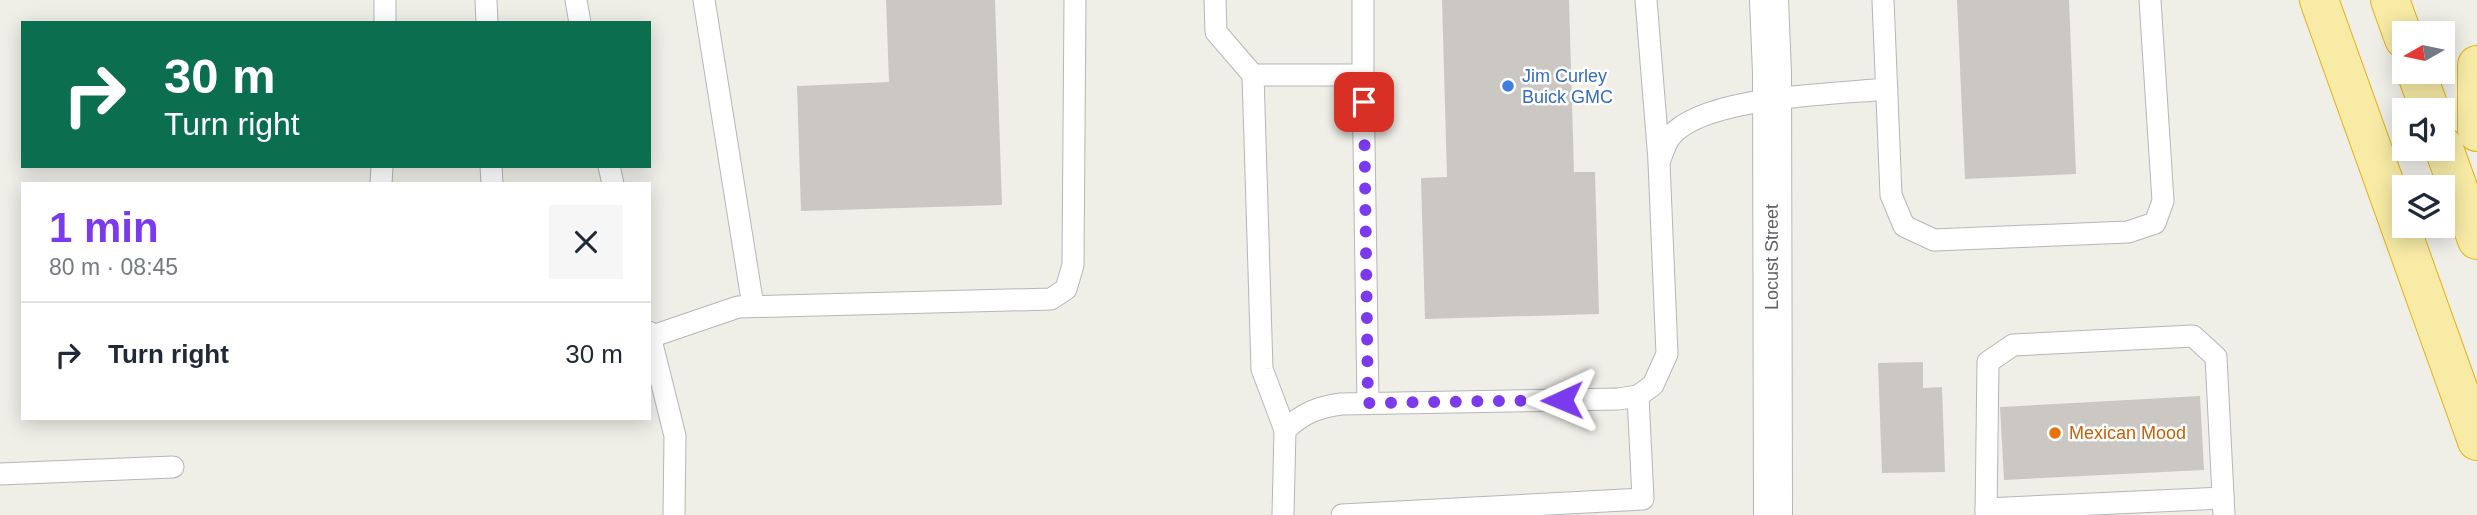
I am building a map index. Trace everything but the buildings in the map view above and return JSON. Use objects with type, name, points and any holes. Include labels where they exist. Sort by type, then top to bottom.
[{"type":"highway","points":[[2319,0],[2477,441]]},
{"type":"highway","points":[[2390,0],[2398,21]]},
{"type":"highway","points":[[2477,65],[2477,132]]},
{"type":"highway","points":[[2448,161],[2477,240]]},
{"type":"street","name":"Locust Street","points":[[1769,0],[1772,99],[1773,515]]},
{"type":"lane","points":[[385,0],[385,21]]},
{"type":"lane","points":[[486,0],[487,21]]},
{"type":"lane","points":[[576,0],[580,21]]},
{"type":"lane","points":[[704,0],[753,306]]},
{"type":"lane","points":[[651,334],[738,307],[1051,299],[1066,289],[1073,265],[1076,0]]},
{"type":"lane","points":[[1215,0],[1216,32],[1253,75],[1262,369],[1285,430],[1283,515]]},
{"type":"lane","points":[[1363,0],[1368,403]]},
{"type":"lane","points":[[1285,430],[1301,415],[1320,407],[1368,403],[1618,400],[1638,396],[1653,384],[1667,354],[1659,162],[1646,0]]},
{"type":"lane","points":[[1883,0],[1891,195],[1904,226],[1934,240],[2128,232],[2155,223],[2163,201],[2150,0]]},
{"type":"lane","points":[[1253,75],[1363,75]]},
{"type":"lane","points":[[1659,162],[1670,137],[1702,116],[1772,99],[1887,89]]},
{"type":"lane","points":[[2193,336],[2216,357],[2223,507],[1986,512],[1988,362],[2013,345],[2193,336]]},
{"type":"lane","points":[[651,338],[675,436],[674,515]]},
{"type":"lane","points":[[1342,515],[1643,499],[1638,396]]},
{"type":"lane","points":[[0,474],[173,467]]},
{"type":"place","name":"Jim Curley Buick GMC","points":[[1508,86]]},
{"type":"place","name":"Mexican Mood","points":[[2055,433]]},
{"type":"route","points":[[1364,102],[1368,403],[1562,400]]}]
